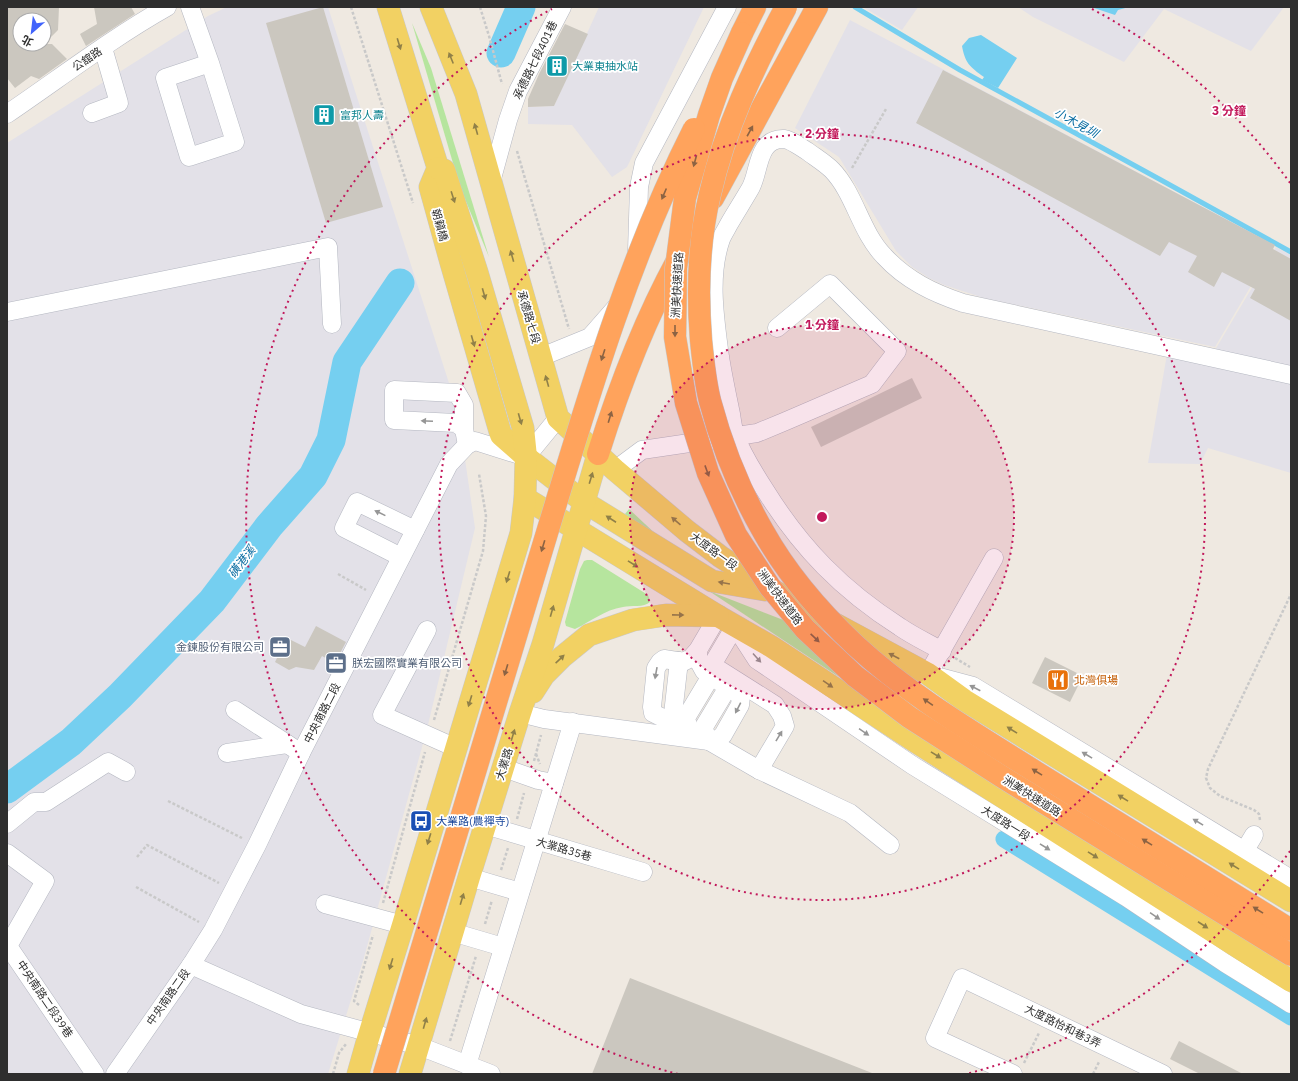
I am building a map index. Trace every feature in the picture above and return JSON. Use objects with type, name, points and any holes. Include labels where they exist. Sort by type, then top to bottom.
[{"type":"highway","name":"洲美快速道路","points":[[755,7],[722,78],[709,115],[685,198],[676,268],[675,337],[686,404],[708,473],[736,535],[770,587],[805,629],[855,676],[909,717],[1004,778],[1291,955]]},
{"type":"highway","name":"洲美快速道路","points":[[786,7],[758,60],[738,104],[722,151],[710,195],[700,248],[698,302],[703,358],[710,398],[723,442],[739,485],[764,533],[791,574],[823,613],[857,647],[900,682],[960,724],[1291,930]]},
{"type":"highway","points":[[598,454],[611,411],[646,324],[671,273],[817,7]]},
{"type":"highway","points":[[384,1074],[579,428],[619,308],[646,235],[678,159],[742,33]]},
{"type":"main road","points":[[388,7],[438,168]]},
{"type":"main road","points":[[431,7],[466,94],[488,173]]},
{"type":"main road","name":"朝籟橋","points":[[438,168],[444,170],[477,272],[523,428],[526,457],[501,435],[450,263],[430,187],[438,168]]},
{"type":"main road","name":"承德路七段","points":[[488,173],[558,418]]},
{"type":"main road","points":[[558,418],[598,454]]},
{"type":"main road","name":"大度路一段","points":[[598,454],[687,531],[720,557],[776,592],[928,674],[964,700],[1291,901]]},
{"type":"main road","name":"大業路","points":[[410,1074],[485,825],[543,644],[598,454]]},
{"type":"main road","points":[[358,1074],[521,533],[525,498],[526,457]]},
{"type":"main road","points":[[526,457],[584,502],[712,580],[776,592]]},
{"type":"main road","points":[[525,498],[576,529]]},
{"type":"main road","name":"大度路一段","points":[[576,529],[726,621],[772,646],[914,740],[1291,981]]},
{"type":"main road","points":[[520,713],[544,675],[562,657],[589,635],[633,620],[666,615],[726,621]]},
{"type":"street","name":"公舘路","points":[[7,114],[151,16],[168,7]]},
{"type":"street","points":[[190,7],[210,63],[235,142],[189,157],[165,78],[210,63]]},
{"type":"street","name":"承德路七段401巷","points":[[488,173],[518,91],[562,7]]},
{"type":"street","points":[[541,357],[590,337],[621,302],[637,273],[638,188],[644,163],[727,7]]},
{"type":"street","points":[[92,113],[119,103],[103,48]]},
{"type":"street","points":[[942,651],[889,620],[860,599],[824,567],[794,533],[776,507],[753,472],[736,435],[724,383],[716,324],[714,272],[721,238],[754,183],[758,163],[762,152],[768,144],[776,140],[786,139],[796,144],[831,169],[843,184],[869,237],[883,256],[902,273],[923,287],[941,295],[963,303],[1291,375]]},
{"type":"street","points":[[7,312],[328,247],[332,324]]},
{"type":"street","points":[[615,470],[642,450],[736,435],[758,433],[872,384],[897,351],[830,284],[777,328]]},
{"type":"street","points":[[526,457],[558,418]]},
{"type":"street","name":"中央南路二段","points":[[115,1074],[191,965],[213,930],[257,845],[294,748],[380,598],[449,464],[465,437],[475,442],[526,457]]},
{"type":"street","points":[[400,557],[344,528],[357,502],[415,530]]},
{"type":"street","points":[[928,674],[994,558]]},
{"type":"street","points":[[726,621],[691,658],[683,662],[664,659],[660,662],[656,668],[652,707],[653,713],[709,741],[759,770],[850,813],[890,845]]},
{"type":"street","points":[[726,621],[714,660],[715,667],[775,705],[782,716],[785,726],[759,770]]},
{"type":"street","name":"大度路一段","points":[[726,621],[757,660],[912,765],[1126,897],[1225,963],[1291,1004]]},
{"type":"street","points":[[427,630],[382,715],[456,748]]},
{"type":"street","points":[[520,713],[544,719],[709,741],[717,740],[723,736],[740,705],[741,696],[704,671],[698,660],[698,650]]},
{"type":"street","name":"大度路一段","points":[[928,674],[973,686],[1291,879]]},
{"type":"street","points":[[691,732],[686,720],[687,716],[711,676]]},
{"type":"street","points":[[235,710],[294,748]]},
{"type":"street","points":[[467,1065],[573,722]]},
{"type":"street","points":[[226,753],[294,748]]},
{"type":"street","points":[[7,824],[34,802],[46,802],[108,762],[126,772]]},
{"type":"street","points":[[504,768],[538,780],[554,783]]},
{"type":"street","name":"大業路35巷","points":[[485,825],[643,872]]},
{"type":"street","points":[[1245,850],[1254,835]]},
{"type":"street","name":"中央南路二段39巷","points":[[7,853],[45,882],[8,946],[96,1074]]},
{"type":"street","points":[[469,877],[520,892]]},
{"type":"street","points":[[325,904],[403,926]]},
{"type":"street","points":[[452,932],[503,947]]},
{"type":"street","points":[[191,965],[301,1014],[419,1046],[491,1074]]},
{"type":"street","name":"大度路怡和巷3弄","points":[[1017,1070],[935,1038],[962,978],[1163,1074]]},
{"type":"path","points":[[351,7],[413,204]]},
{"type":"path","points":[[480,7],[502,85]]},
{"type":"path","points":[[843,184],[886,109]]},
{"type":"path","points":[[517,150],[562,307]]},
{"type":"path","points":[[338,574],[380,598]]},
{"type":"path","points":[[1254,835],[1261,821],[1259,814],[1254,810],[1220,796],[1210,788],[1206,778],[1208,769],[1291,594]]},
{"type":"path","points":[[168,802],[257,845]]},
{"type":"path","points":[[137,857],[147,845],[233,891]]},
{"type":"path","points":[[136,887],[213,930]]},
{"type":"path","points":[[1017,1070],[1046,1018]]},
{"type":"path","points":[[333,1074],[339,1053],[347,1042]]},
{"type":"shaded area","points":[[227,7],[328,7],[458,411],[475,528],[427,729],[363,961],[328,1074],[7,1074],[7,143],[208,16]]},
{"type":"shaded area","points":[[599,7],[704,7],[627,167],[612,177],[572,125],[528,124],[528,107],[554,106]]},
{"type":"shaded area","points":[[863,7],[918,7],[902,30]]},
{"type":"shaded area","points":[[1018,7],[1284,7],[1251,51],[1164,9],[1124,62],[1033,17]]},
{"type":"shaded area","points":[[850,20],[1275,245],[1215,347],[984,298],[944,285],[929,278],[912,267],[896,251],[839,157],[795,128]]},
{"type":"shaded area","points":[[1276,247],[1291,255],[1291,473],[1208,448],[1200,464],[1148,463],[1169,343],[1215,350]]},
{"type":"green space","points":[[412,23],[431,68],[489,257],[460,187]]},
{"type":"green space","points":[[629,509],[660,538],[639,526],[625,514]]},
{"type":"green space","points":[[592,560],[648,595],[650,602],[644,605],[616,608],[575,629],[566,626],[565,622],[580,569],[584,561]]},
{"type":"green space","points":[[709,591],[786,621],[839,677]]},
{"type":"water","points":[[1091,7],[1129,7],[1118,10],[1115,15]]},
{"type":"water","points":[[981,35],[1017,58],[998,88],[982,80],[984,77],[969,64],[965,57],[962,46],[969,38]]},
{"type":"building","points":[[7,7],[59,7],[58,30],[52,36],[52,12],[12,12],[12,52],[52,52],[52,44],[67,59],[39,79],[31,76],[15,88],[7,78]]},
{"type":"building","points":[[94,7],[131,7],[135,14],[86,46],[80,34],[97,24]]},
{"type":"building","name":"富邦人壽","points":[[323,7],[383,207],[326,223],[266,23]]},
{"type":"building","name":"大業東抽水站","points":[[565,24],[588,34],[554,106],[528,107],[528,99],[539,74]]},
{"type":"building","points":[[943,70],[1275,245],[1273,249],[1291,259],[1291,321],[1250,298],[1255,289],[1222,272],[1214,287],[1188,272],[1197,256],[1169,242],[1160,256],[916,123]]},
{"type":"building","points":[[912,378],[922,398],[821,447],[811,427]]},
{"type":"building","points":[[316,626],[346,642],[335,663],[322,656],[314,670],[296,667],[289,670],[275,662],[287,638],[305,647]]},
{"type":"building","name":"北灣俱場","points":[[1045,657],[1083,676],[1070,702],[1032,683]]},
{"type":"building","points":[[630,978],[872,1073],[592,1074]]},
{"type":"building","points":[[1179,1041],[1243,1074],[1200,1074],[1170,1059]]},
{"type":"waterway","name":"磺港溪","points":[[501,53],[521,7]]},
{"type":"waterway","name":"小木見圳","points":[[855,7],[960,70],[1291,252]]},
{"type":"waterway","name":"磺港溪","points":[[7,789],[71,742],[120,696],[212,601],[269,526],[313,476],[331,440],[347,362],[400,283]]},
{"type":"waterway","points":[[1004,839],[1291,1017]]},
{"type":"place","name":"大業東抽水站","points":[[557,66]]},
{"type":"place","name":"富邦人壽","points":[[324,115]]},
{"type":"place","name":"金鍊股份有限公司","points":[[280,647]]},
{"type":"place","name":"朕宏國際實業有限公司","points":[[336,663]]},
{"type":"place","name":"北灣俱場","points":[[1058,680]]},
{"type":"place","name":"大業路(農禪寺)","points":[[421,821]]}]
